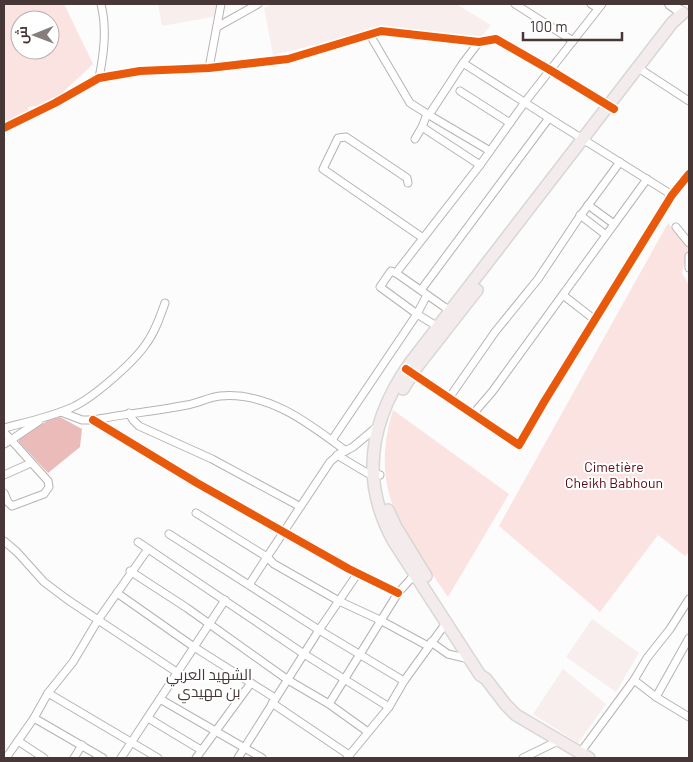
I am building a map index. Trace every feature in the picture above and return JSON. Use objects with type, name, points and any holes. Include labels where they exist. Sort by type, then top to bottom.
[{"type":"main road","points":[[670,4],[686,11]]},
{"type":"main road","points":[[584,755],[516,715],[486,678],[417,570],[394,542],[384,521],[377,499],[374,446],[378,426],[389,398],[586,140],[677,27],[686,11]]},
{"type":"main road","points":[[611,108],[672,23],[686,11]]},
{"type":"main road","points":[[376,475],[384,429],[409,371],[438,327],[454,314]]},
{"type":"main road","points":[[417,570],[446,623],[480,675],[486,678]]},
{"type":"street","points":[[100,78],[104,53],[104,20],[101,4]]},
{"type":"street","points":[[209,68],[221,4]]},
{"type":"street","points":[[217,27],[258,4]]},
{"type":"street","points":[[514,4],[572,41]]},
{"type":"street","points":[[396,273],[600,6],[591,4]]},
{"type":"street","points":[[4,128],[55,104],[100,78],[140,71],[209,68],[288,58],[381,31],[479,42],[496,39],[611,108]]},
{"type":"street","points":[[370,35],[410,103],[490,151]]},
{"type":"street","points":[[415,139],[428,114],[479,42]]},
{"type":"street","points":[[463,64],[672,195]]},
{"type":"street","points":[[643,70],[689,101]]},
{"type":"street","points":[[460,91],[510,123]]},
{"type":"street","points":[[332,440],[417,314],[424,293],[549,118]]},
{"type":"street","points":[[422,127],[480,165]]},
{"type":"street","points":[[408,183],[407,178],[346,137],[338,138],[323,169],[423,238]]},
{"type":"street","points":[[449,398],[495,332],[538,279],[580,215],[620,162]]},
{"type":"street","points":[[409,371],[519,445],[672,195],[689,174]]},
{"type":"street","points":[[473,414],[492,392],[647,179]]},
{"type":"street","points":[[588,205],[614,224]]},
{"type":"street","points":[[580,215],[606,235]]},
{"type":"street","points":[[676,227],[689,243]]},
{"type":"street","points":[[689,256],[689,268]]},
{"type":"street","points":[[438,327],[380,287],[391,271],[454,314]]},
{"type":"street","points":[[563,294],[594,320]]},
{"type":"street","points":[[4,428],[61,412],[75,406],[93,394],[130,362],[146,345],[165,303]]},
{"type":"street","points":[[61,412],[82,420],[94,420],[129,413],[190,405],[207,398],[222,396],[246,397],[273,404],[302,420],[346,451]]},
{"type":"street","points":[[129,413],[132,420],[144,429],[212,459],[299,506]]},
{"type":"street","points":[[4,444],[43,418]]},
{"type":"street","points":[[94,420],[197,483],[358,574],[398,593]]},
{"type":"street","points":[[249,585],[299,506],[330,462],[336,455],[354,447],[378,426]]},
{"type":"street","points":[[4,432],[48,481],[49,487],[44,494],[12,506],[4,493]]},
{"type":"street","points":[[336,455],[364,472],[376,475]]},
{"type":"street","points":[[4,475],[32,463]]},
{"type":"street","points":[[196,513],[267,557],[274,564],[339,601],[448,654],[469,659]]},
{"type":"street","points":[[170,534],[319,630],[404,681]]},
{"type":"street","points":[[4,541],[17,552],[44,582],[178,673]]},
{"type":"street","points":[[138,542],[304,654],[389,707]]},
{"type":"street","points":[[6,758],[34,718],[48,693],[73,662],[98,620],[148,549]]},
{"type":"street","points":[[329,704],[361,655],[380,620],[398,593],[417,570]]},
{"type":"street","points":[[131,571],[210,624],[288,680],[329,704],[368,732]]},
{"type":"street","points":[[238,758],[319,630],[358,574]]},
{"type":"street","points":[[117,593],[194,648],[251,683],[348,757],[389,707],[404,681],[446,623]]},
{"type":"street","points":[[121,758],[225,600]]},
{"type":"street","points":[[584,755],[647,658],[688,602]]},
{"type":"street","points":[[656,697],[689,638]]},
{"type":"street","points":[[634,680],[689,718]]},
{"type":"street","points":[[196,758],[251,683]]},
{"type":"street","points":[[48,693],[158,758]]},
{"type":"street","points":[[160,699],[262,758]]},
{"type":"street","points":[[34,718],[103,758]]},
{"type":"street","points":[[148,718],[201,750]]},
{"type":"street","points":[[523,758],[560,740]]},
{"type":"street","points":[[18,742],[44,758]]},
{"type":"street","points":[[74,758],[82,745]]},
{"type":"shaded area","points":[[158,4],[219,4],[218,16],[162,26]]},
{"type":"shaded area","points":[[273,4],[456,4],[491,25],[481,37],[381,29],[273,55],[264,8]]},
{"type":"shaded area","points":[[60,417],[82,429],[80,447],[48,473],[19,442],[19,439],[50,419]]},
{"type":"shaded area","points":[[592,619],[639,653],[616,692],[566,657]]},
{"type":"shaded area","points":[[563,669],[606,704],[578,743],[533,714]]},
{"type":"green space","points":[[4,4],[64,4],[93,64],[61,94],[40,106],[28,107],[28,112],[4,123]]},
{"type":"green space","name":"Cimetière Cheikh Babhoun","points":[[668,223],[688,248],[682,273],[689,285],[689,552],[685,556],[658,535],[600,612],[499,526]]},
{"type":"green space","points":[[393,410],[509,494],[448,597],[405,531],[388,489],[385,465],[386,439]]},
{"type":"cycle path","points":[[4,128],[55,103],[99,78],[140,71],[209,68],[288,59],[381,31],[479,42],[496,39],[614,109]]},
{"type":"cycle path","points":[[406,369],[519,445],[672,195],[689,174]]},
{"type":"cycle path","points":[[93,420],[197,483],[349,569],[398,593]]},
{"type":"district","name":"الشهيد العربي بن مهيدي","points":[[209,682]]}]
